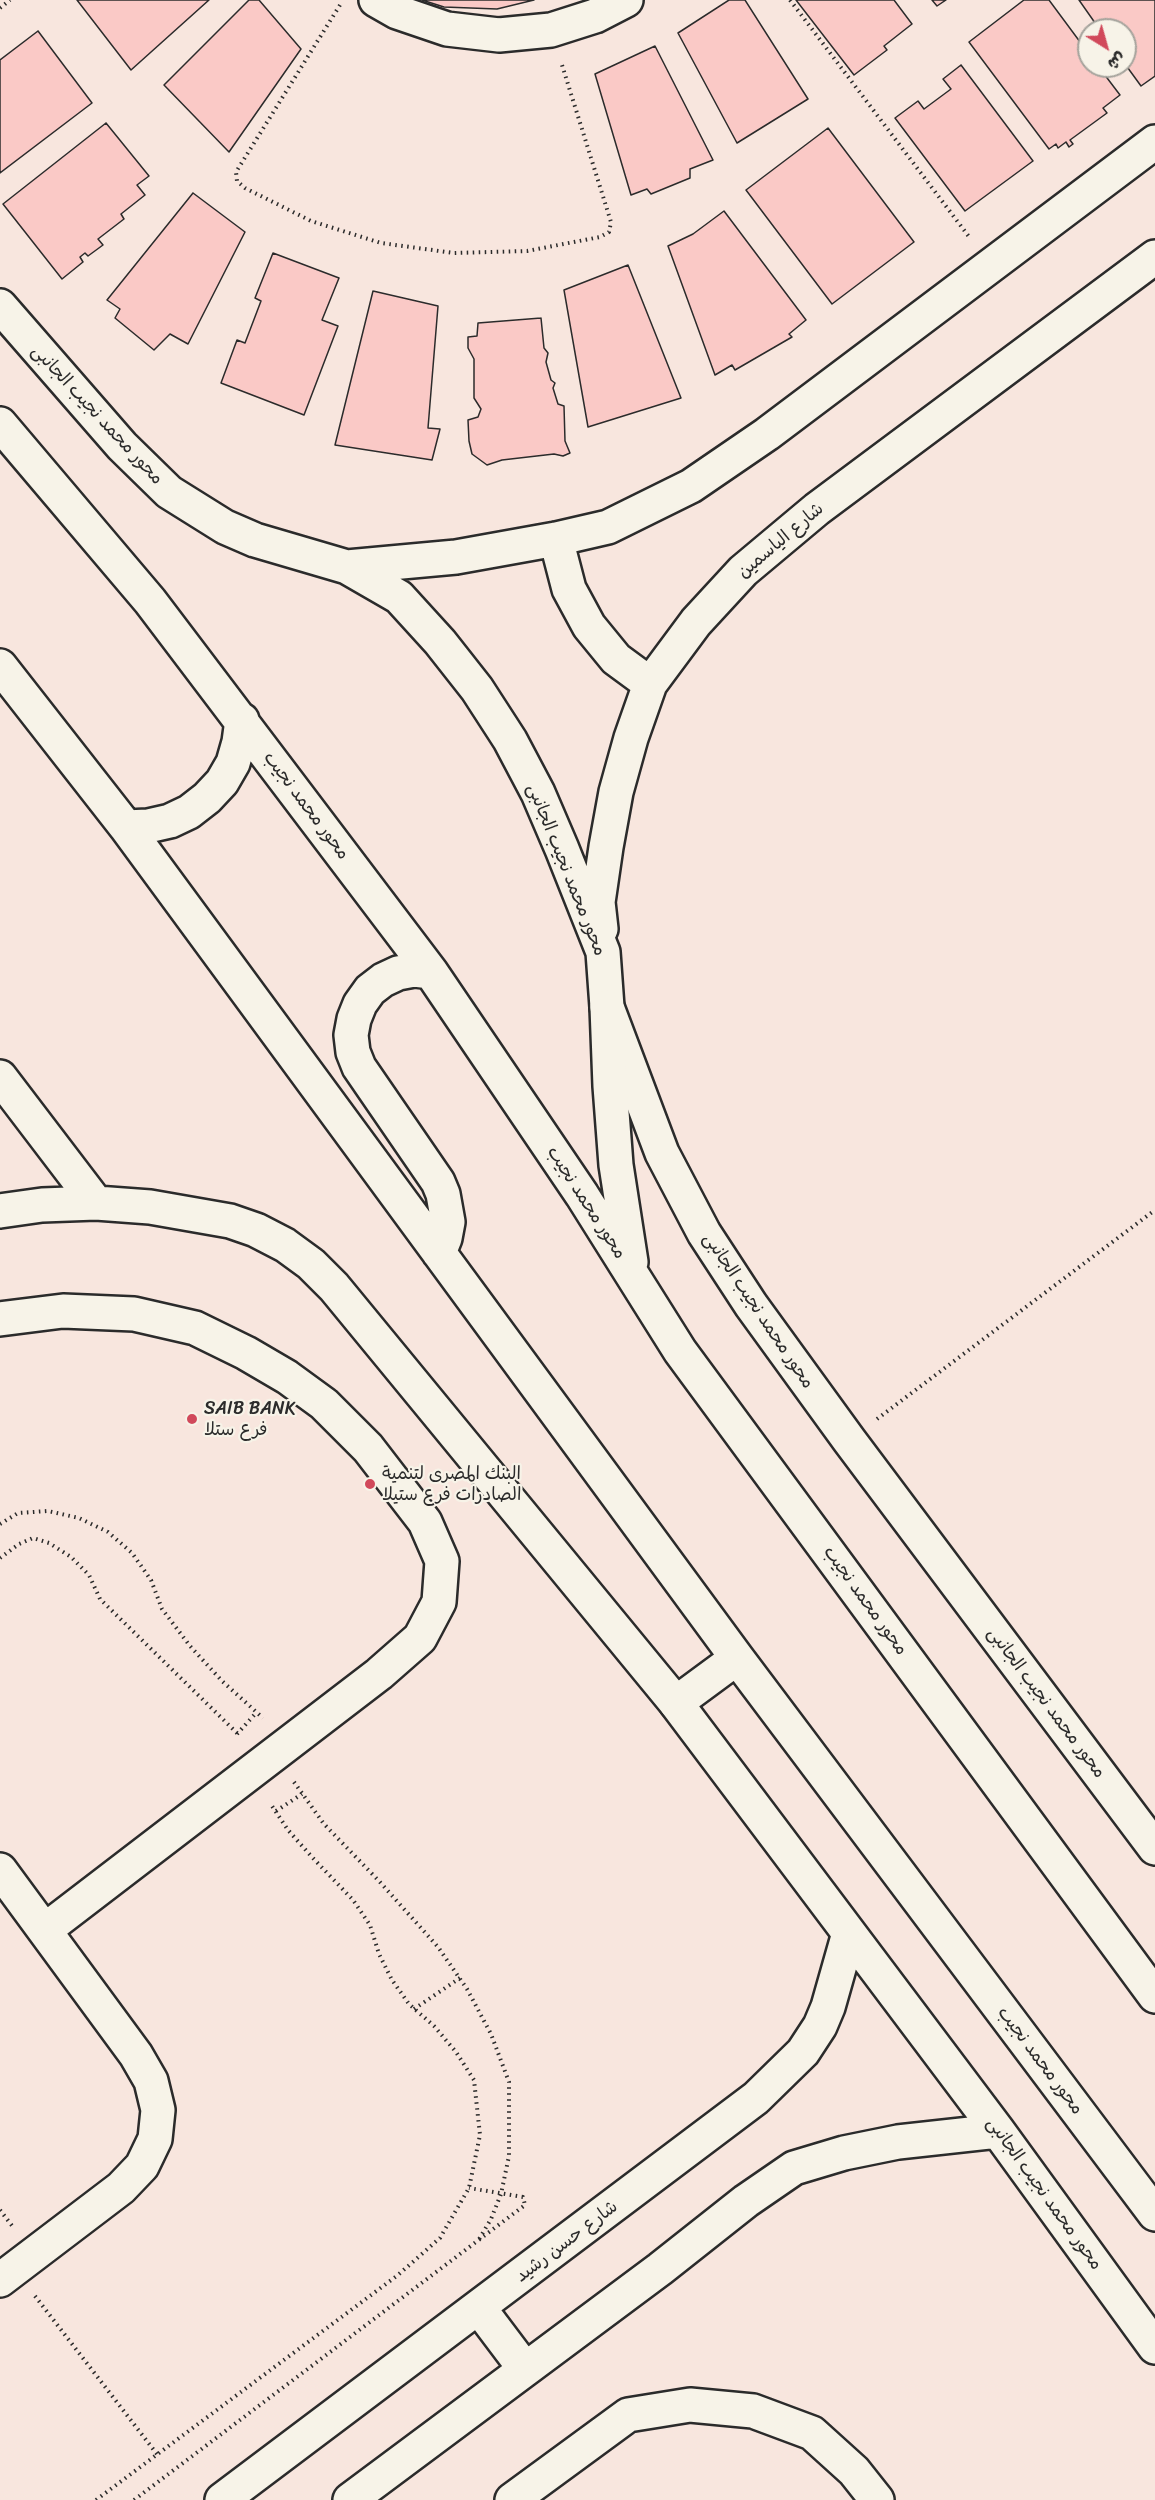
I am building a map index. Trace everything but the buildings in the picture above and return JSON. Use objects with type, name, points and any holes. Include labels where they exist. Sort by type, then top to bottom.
[{"type":"street","points":[[376,0],[397,12],[447,29],[499,35],[551,30],[595,16],[626,0]]},
{"type":"street","points":[[347,567],[456,557],[556,539],[608,526],[691,486],[767,434],[1155,142]]},
{"type":"street","name":"شارع الياسمين","points":[[603,952],[598,902],[616,792],[631,738],[650,684],[696,622],[743,571],[817,509],[1155,257]]},
{"type":"street","name":"محور محمد نجيب الجانبى","points":[[0,306],[129,454],[169,492],[225,527],[255,540],[347,567],[399,597],[440,642],[477,689],[510,740],[538,793],[603,952],[608,1007],[662,1153],[704,1233],[751,1305],[849,1440],[1155,1848]]},
{"type":"street","name":"محور محمد نجيب","points":[[0,424],[150,601],[431,972],[582,1195],[680,1351],[1155,1996]]},
{"type":"street","points":[[556,539],[569,589],[589,626],[616,659],[650,684]]},
{"type":"street","name":"محور محمد نجيب","points":[[0,666],[126,827],[737,1658],[1155,2214]]},
{"type":"street","points":[[126,827],[148,826],[170,821],[189,812],[207,798],[222,782],[233,763],[240,742],[242,720]]},
{"type":"street","points":[[431,972],[414,970],[398,973],[383,980],[370,990],[354,1018],[351,1035],[353,1052],[359,1066],[438,1182],[443,1194],[448,1222],[439,1253]]},
{"type":"street","points":[[608,1007],[610,1086],[616,1165],[634,1278]]},
{"type":"street","points":[[0,1077],[96,1203]]},
{"type":"street","name":"محور محمد نجيب الجانبى","points":[[0,1211],[42,1205],[96,1203],[150,1207],[230,1221],[256,1230],[285,1245],[311,1264],[334,1287],[676,1703],[998,2131],[1155,2347]]},
{"type":"street","points":[[0,1319],[63,1311],[122,1313],[195,1328],[257,1359],[324,1404],[368,1448],[425,1522],[442,1561],[439,1602],[420,1638],[379,1674],[45,1930]]},
{"type":"street","points":[[676,1703],[737,1658]]},
{"type":"street","points":[[0,1870],[136,2055],[151,2080],[158,2110],[155,2139],[142,2166],[121,2188],[7,2275]]},
{"type":"street","name":"شارع حسن رشيد","points":[[222,2500],[756,2098],[781,2076],[803,2052],[820,2026],[828,2007],[849,1933]]},
{"type":"street","points":[[350,2500],[660,2269],[746,2201],[794,2168],[844,2153],[898,2142],[998,2131]]},
{"type":"street","points":[[479,2308],[525,2369]]},
{"type":"street","points":[[512,2500],[628,2415],[690,2405],[753,2411],[812,2433],[854,2471],[877,2500]]},
{"type":"path","points":[[0,8],[10,0]]},
{"type":"path","points":[[343,0],[236,172],[237,181],[245,188],[311,221],[381,243],[454,253],[527,251],[600,237],[609,232],[611,222],[551,30]]},
{"type":"path","points":[[790,0],[991,265]]},
{"type":"path","points":[[849,1440],[1155,1210]]},
{"type":"path","points":[[0,1524],[18,1513],[48,1512],[80,1518],[108,1532],[132,1553],[151,1580],[162,1609],[190,1647],[256,1713],[272,1756],[276,1811],[311,1857],[353,1900],[370,1925],[379,1954],[392,1980],[414,2009],[434,2026],[456,2052],[474,2079],[480,2135],[469,2188],[440,2238],[398,2275],[96,2500]]},
{"type":"path","points":[[0,1558],[19,1544],[33,1538],[49,1543],[71,1557],[89,1575],[100,1599],[237,1734],[272,1756],[324,1824],[380,1881],[438,1947],[460,1978],[491,2034],[509,2082],[509,2156],[501,2194],[491,2219],[478,2241]]},
{"type":"path","points":[[237,1734],[256,1713]]},
{"type":"path","points":[[276,1811],[302,1794]]},
{"type":"path","points":[[414,2009],[460,1978]]},
{"type":"path","points":[[134,2500],[525,2205],[523,2198],[469,2188]]},
{"type":"path","points":[[7,2275],[158,2454]]},
{"type":"place","name":"SAIB BANK فرع ستلا","points":[[192,1419]]},
{"type":"place","name":"البنك المصرى لتنمية الصادرات فرع ستيلا","points":[[370,1484]]}]
